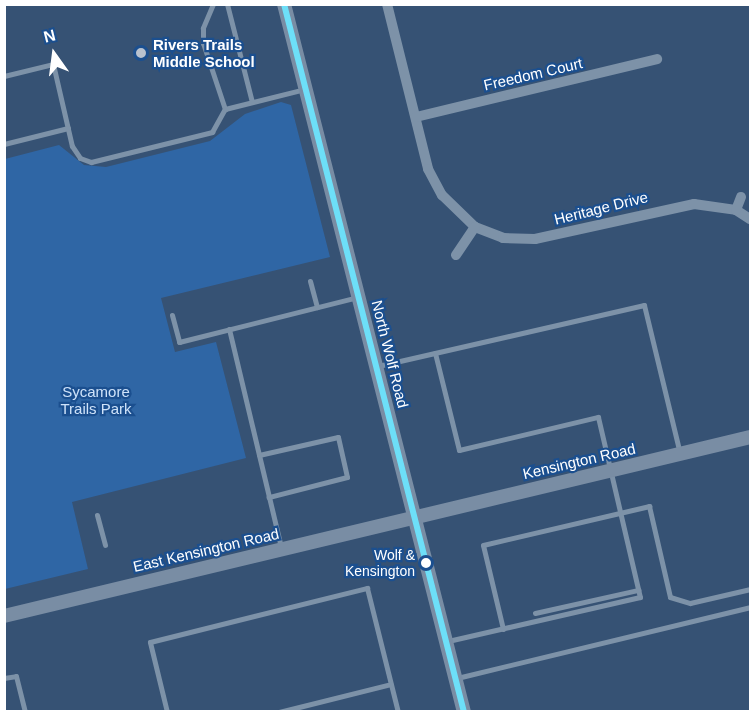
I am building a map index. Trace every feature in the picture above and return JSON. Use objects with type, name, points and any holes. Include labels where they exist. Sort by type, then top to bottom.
[{"type":"main road","name":"North Wolf Road","points":[[284,4],[464,711]]},
{"type":"main road","name":"Kensington Road","points":[[415,517],[750,437]]},
{"type":"main road","name":"East Kensington Road","points":[[4,616],[415,517]]},
{"type":"street","name":"Heritage Drive","points":[[387,4],[433,182],[457,213],[474,227],[503,237],[535,239],[680,206],[706,204],[736,210],[750,219]]},
{"type":"street","name":"Freedom Court","points":[[416,117],[657,60]]},
{"type":"street","points":[[736,210],[741,196]]},
{"type":"street","points":[[456,255],[474,227]]},
{"type":"lane","points":[[213,4],[203,28],[203,43],[225,109]]},
{"type":"lane","points":[[227,4],[252,102]]},
{"type":"lane","points":[[4,76],[53,64],[72,146],[80,158],[91,162],[212,132],[225,109],[306,89]]},
{"type":"lane","points":[[4,144],[68,128]]},
{"type":"lane","points":[[310,281],[317,308]]},
{"type":"lane","points":[[172,315],[179,342],[359,297]]},
{"type":"lane","points":[[376,366],[644,305],[680,454]]},
{"type":"lane","points":[[229,329],[281,549]]},
{"type":"lane","points":[[435,353],[459,450],[598,417],[640,597],[446,642]]},
{"type":"lane","points":[[259,455],[338,437],[347,477],[269,497]]},
{"type":"lane","points":[[503,629],[483,545],[649,506],[670,597],[690,603],[750,589]]},
{"type":"lane","points":[[97,515],[105,545]]},
{"type":"lane","points":[[167,711],[150,642],[367,588],[398,711]]},
{"type":"lane","points":[[535,614],[638,590]]},
{"type":"lane","points":[[456,678],[750,607]]},
{"type":"lane","points":[[4,678],[16,675],[25,711]]},
{"type":"lane","points":[[279,711],[390,684]]},
{"type":"green space","name":"Sycamore Trails Park","points":[[281,102],[291,105],[330,257],[161,298],[175,352],[216,342],[246,458],[72,502],[88,569],[5,589],[5,159],[59,145],[84,165],[106,167],[210,141],[245,114]]},
{"type":"transit line","points":[[284,4],[464,712]]},
{"type":"place","name":"Rivers Trails Middle School","points":[[141,53]]},
{"type":"place","name":"Wolf & Kensington","points":[[426,563]]}]
